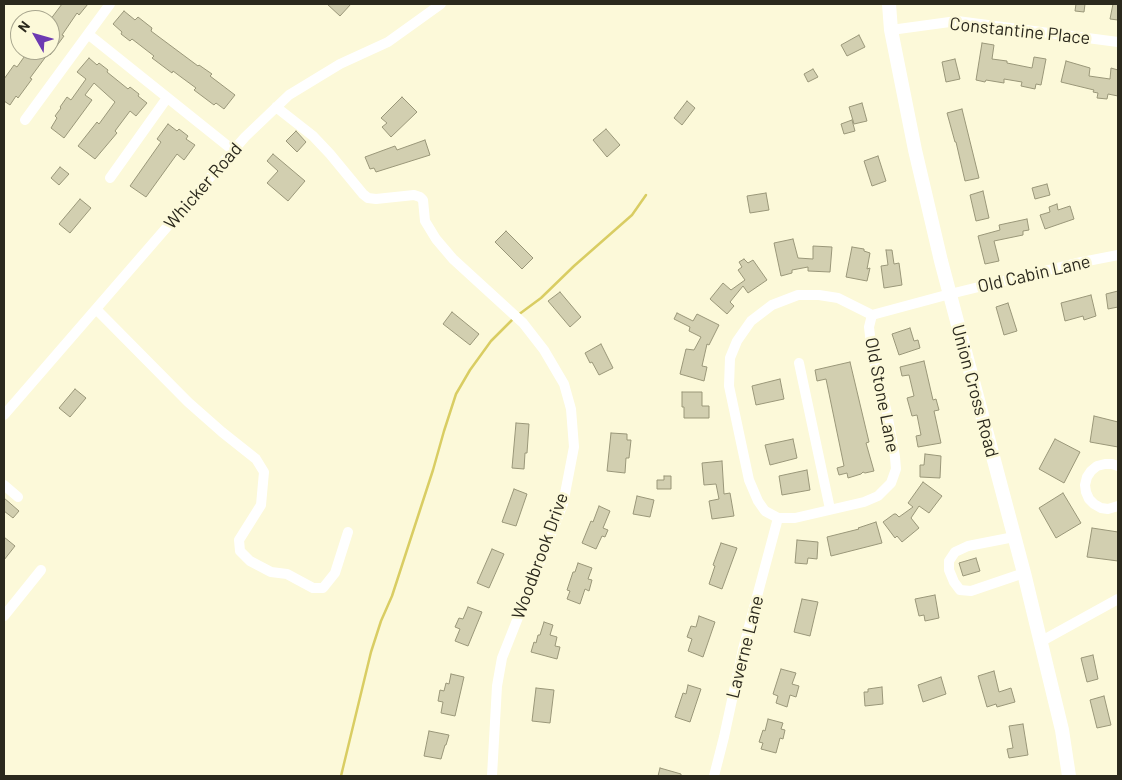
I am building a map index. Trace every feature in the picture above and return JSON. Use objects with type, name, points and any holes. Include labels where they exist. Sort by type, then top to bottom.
[{"type":"main road","name":"Union Cross Road","points":[[889,4],[891,30],[915,150],[950,294],[1024,573],[1062,730],[1069,776]]},
{"type":"street","points":[[25,120],[110,4]]},
{"type":"street","name":"Whicker Road","points":[[4,415],[245,138],[276,107],[289,95],[340,64],[388,42],[441,4]]},
{"type":"street","name":"Constantine Place","points":[[891,30],[957,21],[1118,42]]},
{"type":"street","points":[[88,34],[234,151]]},
{"type":"street","points":[[110,178],[167,98]]},
{"type":"street","name":"Woodbrook Drive","points":[[276,107],[313,136],[368,198],[376,199],[414,195],[420,197],[423,200],[425,221],[436,239],[475,280],[523,323],[544,350],[564,384],[571,409],[574,447],[563,504],[502,658],[497,686],[492,776]]},
{"type":"street","name":"Old Cabin Lane","points":[[950,294],[1118,255]]},
{"type":"street","name":"Old Stone Lane","points":[[872,315],[869,327],[872,353],[887,413],[895,457],[896,469],[891,483],[878,496],[864,502],[795,518],[778,518],[765,511],[758,502],[749,480],[728,386],[730,358],[737,341],[751,321],[772,305],[798,295],[819,295],[838,298],[872,315],[950,294]]},
{"type":"street","points":[[96,309],[188,402],[256,460],[264,472],[261,505],[239,540],[240,551],[250,561],[271,572],[287,574],[313,588],[323,588],[335,573],[348,532]]},
{"type":"street","points":[[799,363],[830,509]]},
{"type":"street","points":[[1118,466],[1112,464],[1097,466],[1087,477],[1086,485],[1089,499],[1100,508],[1108,509],[1118,506]]},
{"type":"street","points":[[4,485],[18,497]]},
{"type":"street","name":"Laverne Lane","points":[[714,776],[778,518]]},
{"type":"street","points":[[1014,537],[968,546],[955,552],[949,560],[949,570],[960,590],[971,592],[1024,573]]},
{"type":"street","points":[[4,616],[41,570]]},
{"type":"street","points":[[1040,642],[1118,600]]},
{"type":"building","points":[[62,4],[88,4],[79,15],[77,13],[62,35],[64,36],[60,41],[60,10],[58,10]]},
{"type":"building","points":[[327,4],[351,4],[340,16]]},
{"type":"building","points":[[1076,4],[1085,4],[1084,12],[1075,11]]},
{"type":"building","points":[[1113,4],[1118,4],[1118,20],[1110,19]]},
{"type":"building","points":[[124,11],[135,20],[138,17],[152,28],[151,31],[198,66],[212,74],[210,76],[235,95],[224,109],[216,103],[214,105],[194,90],[196,88],[152,58],[154,56],[132,39],[130,41],[121,34],[122,32],[113,24]]},
{"type":"building","points":[[859,35],[865,47],[847,56],[841,45]]},
{"type":"building","points":[[982,43],[994,45],[992,59],[1007,61],[1007,63],[1032,68],[1034,57],[1046,59],[1041,85],[1036,84],[1035,89],[1021,86],[1022,82],[1004,79],[1004,83],[976,80]]},
{"type":"building","points":[[89,58],[97,65],[99,63],[108,70],[107,72],[128,89],[130,87],[147,103],[136,116],[130,111],[115,131],[117,133],[95,159],[78,146],[97,122],[99,124],[115,102],[94,83],[85,95],[92,100],[64,138],[51,128],[57,118],[55,116],[67,97],[71,100],[86,79],[77,72]]},
{"type":"building","points":[[955,59],[960,79],[946,82],[942,62]]},
{"type":"building","points":[[22,60],[43,60],[18,98],[16,96],[10,105],[4,101],[4,79],[14,65],[17,67]]},
{"type":"building","points":[[1066,61],[1090,68],[1089,76],[1110,79],[1111,68],[1118,70],[1118,96],[1108,94],[1107,99],[1097,98],[1098,93],[1093,92],[1094,90],[1061,82]]},
{"type":"building","points":[[813,69],[818,77],[808,82],[804,74]]},
{"type":"building","points":[[402,97],[417,112],[391,137],[382,127],[387,123],[381,118]]},
{"type":"building","points":[[687,101],[695,108],[682,125],[674,118]]},
{"type":"building","points":[[862,103],[867,121],[854,124],[849,107]]},
{"type":"building","points":[[962,109],[979,178],[965,181],[947,113]]},
{"type":"building","points":[[852,120],[855,131],[844,134],[841,124]]},
{"type":"building","points":[[168,124],[188,136],[186,139],[195,145],[184,160],[177,154],[146,197],[130,186],[161,142],[157,139]]},
{"type":"building","points":[[606,129],[620,145],[607,157],[593,140]]},
{"type":"building","points":[[296,131],[306,142],[297,152],[286,141]]},
{"type":"building","points":[[425,140],[430,155],[376,172],[374,168],[370,169],[365,157],[395,146],[397,150]]},
{"type":"building","points":[[273,154],[305,181],[288,201],[267,183],[278,171],[267,161]]},
{"type":"building","points":[[878,156],[886,181],[872,186],[864,161]]},
{"type":"building","points":[[60,167],[69,174],[59,185],[51,178]]},
{"type":"building","points":[[1047,184],[1050,195],[1035,199],[1032,188]]},
{"type":"building","points":[[983,191],[989,218],[976,221],[970,195]]},
{"type":"building","points":[[766,193],[769,210],[750,213],[747,196]]},
{"type":"building","points":[[80,199],[91,208],[70,233],[59,224]]},
{"type":"building","points":[[1057,204],[1058,210],[1070,206],[1074,219],[1045,229],[1040,215],[1050,212],[1049,207]]},
{"type":"building","points":[[1027,219],[1029,230],[1023,231],[1023,235],[994,241],[999,261],[985,264],[978,236],[1000,230],[999,225]]},
{"type":"building","points":[[506,231],[533,258],[522,269],[495,242]]},
{"type":"building","points":[[793,239],[798,258],[813,259],[813,246],[832,247],[830,272],[808,271],[808,267],[792,270],[792,273],[781,276],[774,243]]},
{"type":"building","points":[[852,247],[864,249],[864,251],[870,253],[867,269],[870,268],[867,281],[846,277]]},
{"type":"building","points":[[886,250],[892,250],[894,264],[899,263],[902,285],[884,288],[881,266],[888,265]]},
{"type":"building","points":[[744,259],[748,263],[753,260],[767,280],[748,293],[743,286],[730,302],[734,306],[727,314],[710,299],[723,283],[731,290],[745,280],[738,270],[742,267],[739,262]]},
{"type":"building","points":[[1118,291],[1118,307],[1108,309],[1106,294]]},
{"type":"building","points":[[560,292],[581,317],[570,327],[548,301]]},
{"type":"building","points":[[1091,295],[1096,316],[1084,320],[1083,316],[1065,321],[1061,303]]},
{"type":"building","points":[[1008,303],[1017,331],[1004,335],[996,307]]},
{"type":"building","points":[[452,312],[479,334],[470,345],[443,324]]},
{"type":"building","points":[[677,313],[693,321],[697,314],[719,325],[709,345],[707,344],[702,366],[707,367],[704,381],[680,374],[686,349],[694,350],[701,337],[689,331],[690,327],[674,319]]},
{"type":"building","points":[[910,328],[914,341],[918,340],[920,348],[899,355],[892,334]]},
{"type":"building","points":[[601,344],[613,368],[599,375],[585,353]]},
{"type":"building","points":[[924,361],[933,400],[936,399],[939,410],[934,411],[941,443],[918,447],[916,436],[921,435],[917,415],[912,416],[907,398],[914,396],[909,375],[902,376],[900,367]]},
{"type":"building","points":[[850,362],[869,442],[866,443],[874,471],[863,472],[848,478],[847,473],[839,475],[837,468],[844,466],[826,379],[817,381],[815,370]]},
{"type":"building","points":[[780,379],[784,399],[756,405],[752,386]]},
{"type":"building","points":[[75,389],[86,398],[70,417],[59,408]]},
{"type":"building","points":[[682,392],[702,392],[702,406],[709,406],[709,418],[684,418]]},
{"type":"building","points":[[1094,416],[1118,422],[1118,447],[1090,442]]},
{"type":"building","points":[[516,423],[529,424],[524,469],[512,468]]},
{"type":"building","points":[[611,433],[627,434],[627,440],[631,440],[629,458],[626,458],[625,473],[607,471]]},
{"type":"building","points":[[793,439],[797,458],[770,465],[765,445]]},
{"type":"building","points":[[1055,439],[1080,452],[1064,483],[1039,469]]},
{"type":"building","points":[[925,454],[941,456],[940,478],[920,477],[920,465],[924,465]]},
{"type":"building","points":[[722,461],[724,494],[730,493],[734,516],[712,519],[709,501],[719,499],[716,484],[704,485],[702,463]]},
{"type":"building","points":[[807,470],[810,490],[782,495],[779,476]]},
{"type":"building","points":[[664,476],[671,476],[671,489],[657,489],[657,480],[664,480]]},
{"type":"building","points":[[923,482],[942,496],[929,513],[919,506],[911,518],[919,528],[902,542],[897,536],[895,538],[883,522],[894,514],[899,517],[913,507],[908,503]]},
{"type":"building","points":[[514,489],[527,494],[516,526],[502,522]]},
{"type":"building","points":[[1063,493],[1081,523],[1056,538],[1039,508]]},
{"type":"building","points":[[637,496],[654,500],[650,517],[633,514]]},
{"type":"building","points":[[4,498],[19,511],[13,518],[4,511]]},
{"type":"building","points":[[599,506],[610,511],[603,528],[608,530],[605,537],[602,536],[596,549],[582,543]]},
{"type":"building","points":[[876,522],[882,543],[831,556],[827,537],[859,529]]},
{"type":"building","points":[[1092,528],[1118,532],[1118,561],[1087,557]]},
{"type":"building","points":[[4,537],[15,546],[4,560]]},
{"type":"building","points":[[797,540],[818,542],[817,559],[808,558],[807,564],[795,563]]},
{"type":"building","points":[[721,543],[737,548],[722,589],[709,584]]},
{"type":"building","points":[[492,549],[504,554],[489,588],[477,583]]},
{"type":"building","points":[[976,558],[980,571],[963,576],[959,563]]},
{"type":"building","points":[[578,563],[592,568],[588,579],[592,580],[589,591],[585,589],[580,604],[567,599],[570,591],[567,590]]},
{"type":"building","points":[[935,595],[939,618],[925,621],[924,615],[919,616],[915,599]]},
{"type":"building","points":[[802,599],[818,602],[810,636],[794,632]]},
{"type":"building","points":[[468,607],[482,612],[468,646],[455,641],[460,629],[455,627],[459,618],[463,619]]},
{"type":"building","points":[[699,616],[715,622],[703,657],[688,651],[692,639],[687,637],[691,626],[696,627]]},
{"type":"building","points":[[544,622],[553,625],[550,635],[557,637],[555,646],[560,647],[557,659],[531,652]]},
{"type":"building","points":[[1093,655],[1098,679],[1087,682],[1081,658]]},
{"type":"building","points":[[781,669],[796,673],[792,684],[799,686],[796,697],[790,695],[787,707],[776,703],[778,696],[773,694]]},
{"type":"building","points":[[994,671],[999,692],[1011,688],[1015,702],[997,707],[996,704],[987,707],[978,676]]},
{"type":"building","points":[[451,674],[464,677],[455,716],[441,713],[443,702],[438,701],[440,690],[444,691],[446,683],[449,684]]},
{"type":"building","points":[[941,677],[946,694],[923,702],[918,685]]},
{"type":"building","points":[[688,685],[701,689],[690,722],[675,717],[683,693],[686,694]]},
{"type":"building","points":[[882,687],[883,704],[865,706],[864,692],[868,692],[868,689]]},
{"type":"building","points":[[536,688],[554,690],[550,723],[532,721]]},
{"type":"building","points":[[1104,696],[1111,725],[1097,728],[1090,700]]},
{"type":"building","points":[[768,719],[783,723],[781,729],[785,730],[783,739],[780,738],[776,753],[761,749],[763,743],[759,742],[763,730],[765,731]]},
{"type":"building","points":[[1023,724],[1028,755],[1009,758],[1007,749],[1013,748],[1009,726]]},
{"type":"building","points":[[429,731],[449,735],[441,759],[424,756]]},
{"type":"building","points":[[660,768],[681,774],[681,776],[658,776]]},
{"type":"waterway","points":[[518,315],[541,298],[632,215],[646,195]]},
{"type":"waterway","points":[[341,776],[371,652],[381,621],[392,596],[456,394],[470,370],[491,341],[514,318]]}]
